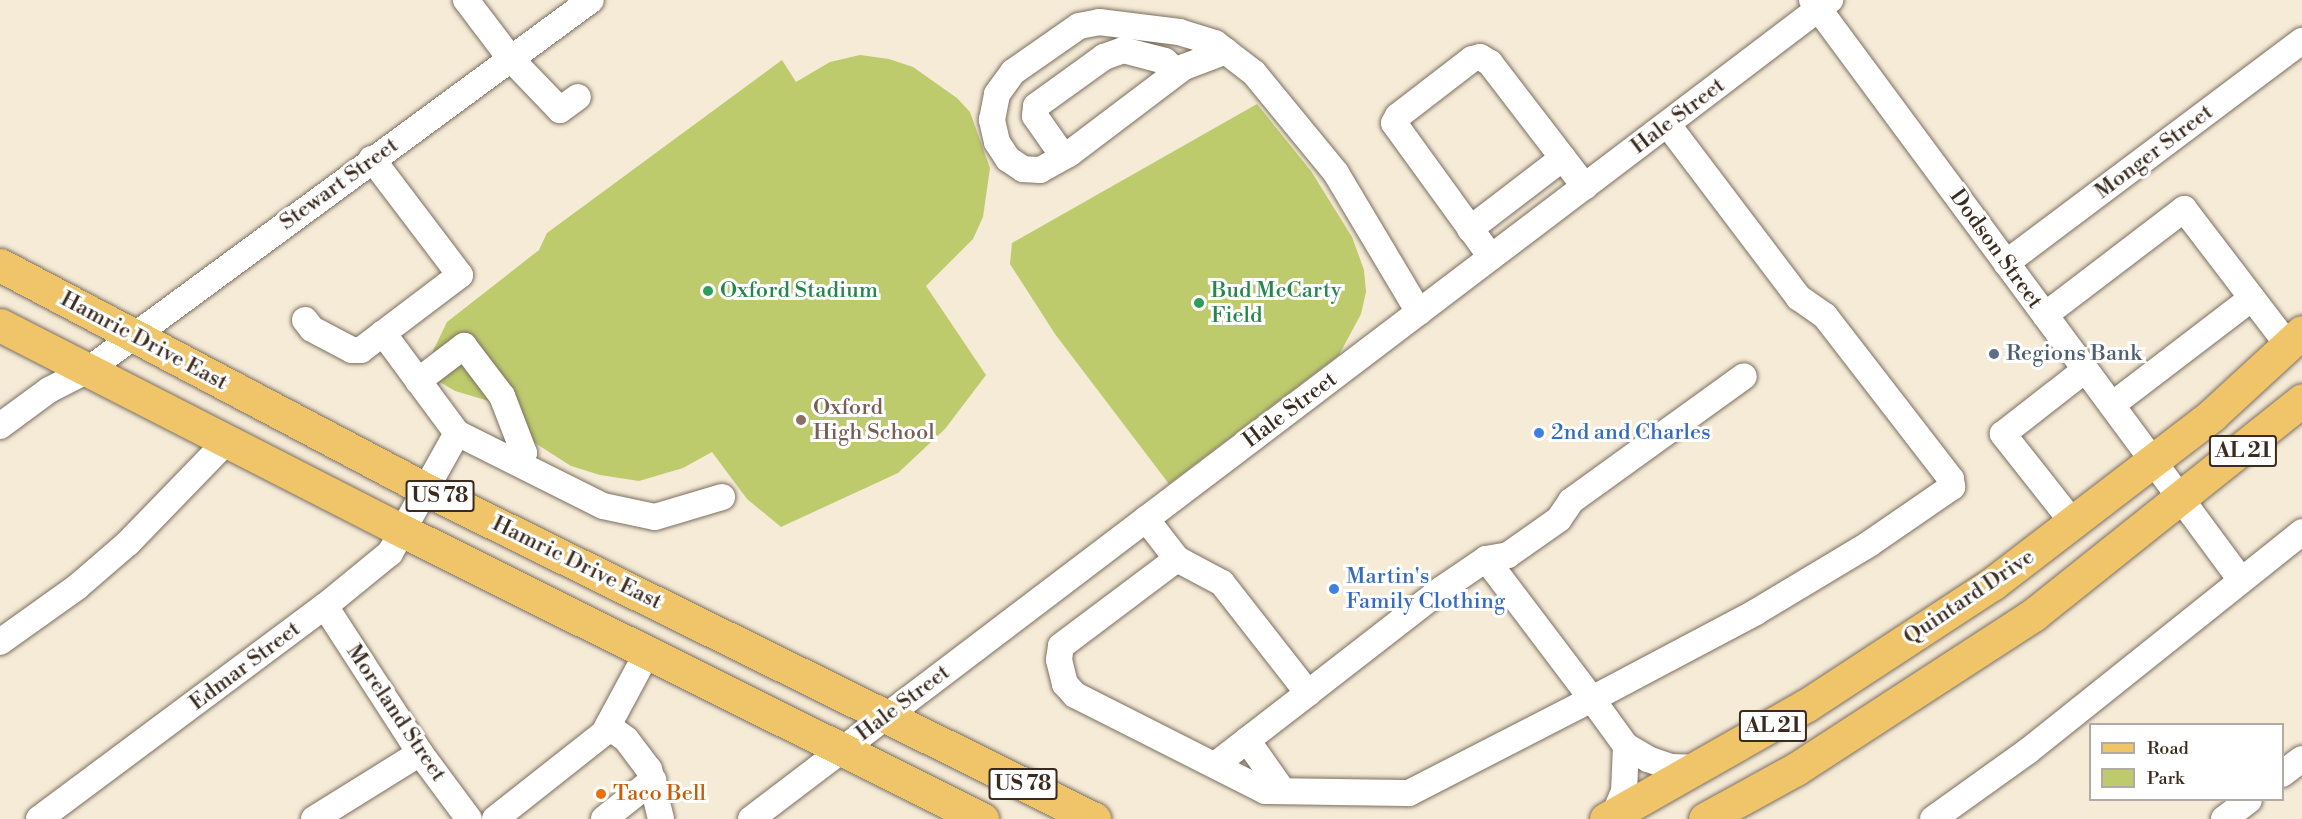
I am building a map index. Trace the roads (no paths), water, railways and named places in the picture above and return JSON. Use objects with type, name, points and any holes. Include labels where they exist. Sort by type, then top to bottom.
[{"type":"main road","name":"Hamric Drive East","points":[[0,265],[427,490],[1094,819]]},
{"type":"main road","name":"US 78","points":[[0,325],[403,531],[982,819]]},
{"type":"main road","name":"Quintard Drive","points":[[1609,817],[1700,768],[1869,666],[2074,524],[2240,392],[2295,339]]},
{"type":"main road","name":"AL 21","points":[[1705,819],[1796,769],[2033,615],[2302,400]]},
{"type":"street","points":[[466,0],[510,58],[560,110],[578,97]]},
{"type":"street","name":"Stewart Street","points":[[0,426],[49,390],[88,370],[591,0]]},
{"type":"street","name":"Hale Street","points":[[751,819],[1668,124],[1820,3]]},
{"type":"street","name":"Dodson Street","points":[[1820,3],[2006,263],[2241,580]]},
{"type":"street","points":[[1226,51],[1176,72],[1063,156],[1040,170],[1023,169],[1008,159],[997,142],[992,120],[997,94],[1013,72],[1061,36],[1099,22],[1179,32],[1215,43],[1226,51],[1254,73],[1336,173],[1419,312]]},
{"type":"street","name":"Monger Street","points":[[2006,263],[2302,41]]},
{"type":"street","points":[[1063,156],[1035,116],[1036,106],[1104,57],[1123,50],[1156,57],[1176,72]]},
{"type":"street","points":[[1491,257],[1394,123],[1398,116],[1472,58],[1480,57],[1490,63],[1585,187]]},
{"type":"street","points":[[1177,559],[1061,646],[1059,669],[1075,695],[1265,791],[1409,793],[1756,612],[1869,544],[1952,487],[1950,480],[1832,325],[1799,298],[1668,124]]},
{"type":"street","points":[[1470,229],[1563,158]]},
{"type":"street","points":[[305,320],[312,329],[352,351],[361,350],[460,275],[372,159]]},
{"type":"street","points":[[2045,315],[2184,209],[2252,298],[2295,339]]},
{"type":"street","points":[[2112,405],[2252,298]]},
{"type":"street","points":[[383,333],[457,433],[603,506],[629,514],[663,516],[722,497]]},
{"type":"street","points":[[418,381],[465,346],[502,396],[524,453],[519,464]]},
{"type":"street","points":[[2074,524],[2003,434],[2085,370]]},
{"type":"street","points":[[1215,765],[1486,559],[1508,555],[1559,519],[1570,501],[1744,376]]},
{"type":"street","name":"Edmar Street","points":[[39,819],[325,606],[390,553],[457,433]]},
{"type":"street","points":[[0,642],[77,587],[128,543],[227,441]]},
{"type":"street","points":[[1146,519],[1177,559],[1222,583],[1308,693]]},
{"type":"street","points":[[1933,819],[2028,751],[2302,532]]},
{"type":"street","points":[[1486,559],[1626,746],[1671,767],[1700,768]]},
{"type":"street","name":"Moreland Street","points":[[325,606],[420,753],[469,819]]},
{"type":"street","points":[[498,818],[590,747],[608,726],[647,653]]},
{"type":"street","points":[[608,726],[626,739],[649,769],[661,819]]},
{"type":"street","points":[[1247,740],[1283,791]]},
{"type":"street","points":[[1609,817],[1624,792],[1626,746]]},
{"type":"street","points":[[314,819],[420,753]]},
{"type":"street","points":[[2284,773],[2302,759]]},
{"type":"street","points":[[604,819],[653,780]]},
{"type":"street","points":[[2224,819],[2248,801]]},
{"type":"place","name":"Oxford Stadium","points":[[708,291]]},
{"type":"place","name":"Bud McCarty Field","points":[[1199,303]]},
{"type":"place","name":"Regions Bank","points":[[1994,354]]},
{"type":"place","name":"Oxford High School","points":[[801,420]]},
{"type":"place","name":"2nd and Charles","points":[[1539,433]]},
{"type":"place","name":"Martin's Family Clothing","points":[[1334,589]]},
{"type":"place","name":"Taco Bell","points":[[601,794]]}]
